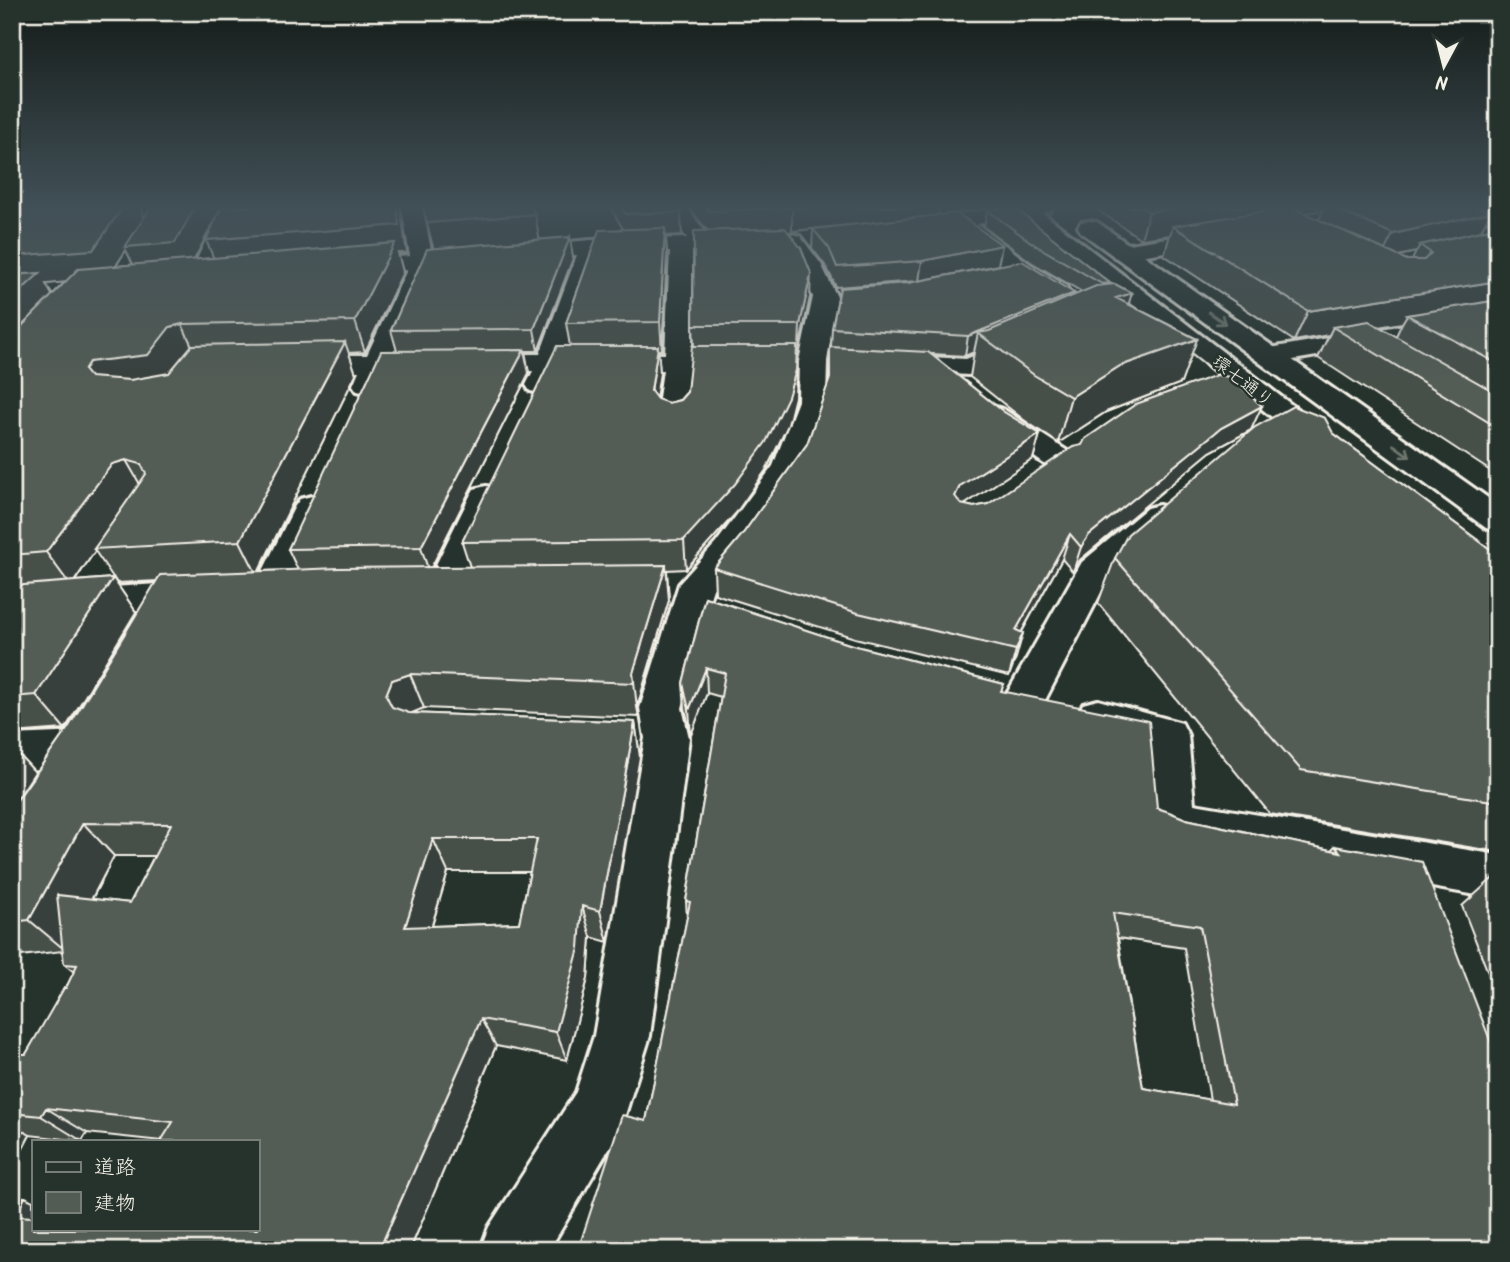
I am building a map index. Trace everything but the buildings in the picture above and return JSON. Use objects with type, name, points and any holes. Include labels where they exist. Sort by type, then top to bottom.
[{"type":"street","points":[[200,280],[206,266]]},
{"type":"street","points":[[333,269],[368,266]]},
{"type":"street","points":[[355,412],[420,266]]},
{"type":"street","points":[[526,413],[550,363],[584,266]]},
{"type":"street","points":[[671,419],[690,266]]},
{"type":"street","points":[[512,1250],[600,1107],[622,1036],[647,737],[661,708],[681,590],[728,551],[788,467],[812,401],[805,360],[838,297],[812,266]]},
{"type":"street","points":[[1018,266],[1075,302]]},
{"type":"street","name":"環七通り","points":[[1101,266],[1236,375],[1281,429],[1348,463]]},
{"type":"street","name":"環七通り","points":[[1142,266],[1498,521]]},
{"type":"street","points":[[995,275],[1022,269]]},
{"type":"street","points":[[172,283],[226,278]]},
{"type":"street","points":[[1123,316],[1161,316]]},
{"type":"street","points":[[1270,356],[1498,317]]},
{"type":"street","points":[[868,361],[969,367],[1041,336]]},
{"type":"street","points":[[1357,340],[1392,361]]},
{"type":"street","points":[[273,363],[805,360]]},
{"type":"street","points":[[936,366],[1011,428],[1061,460]]},
{"type":"street","points":[[1206,386],[1236,375]]},
{"type":"street","points":[[442,589],[496,476]]},
{"type":"street","points":[[272,589],[322,484]]},
{"type":"street","points":[[1180,497],[1095,570],[1007,693],[1167,735],[1172,820],[1498,877]]},
{"type":"street","points":[[84,600],[104,568]]},
{"type":"street","points":[[403,589],[482,588]]},
{"type":"street","points":[[12,607],[84,600],[311,589]]},
{"type":"street","points":[[681,590],[727,613]]},
{"type":"street","points":[[148,630],[168,595]]},
{"type":"street","points":[[12,753],[90,731],[56,783]]},
{"type":"street","points":[[1419,865],[1437,916]]}]
